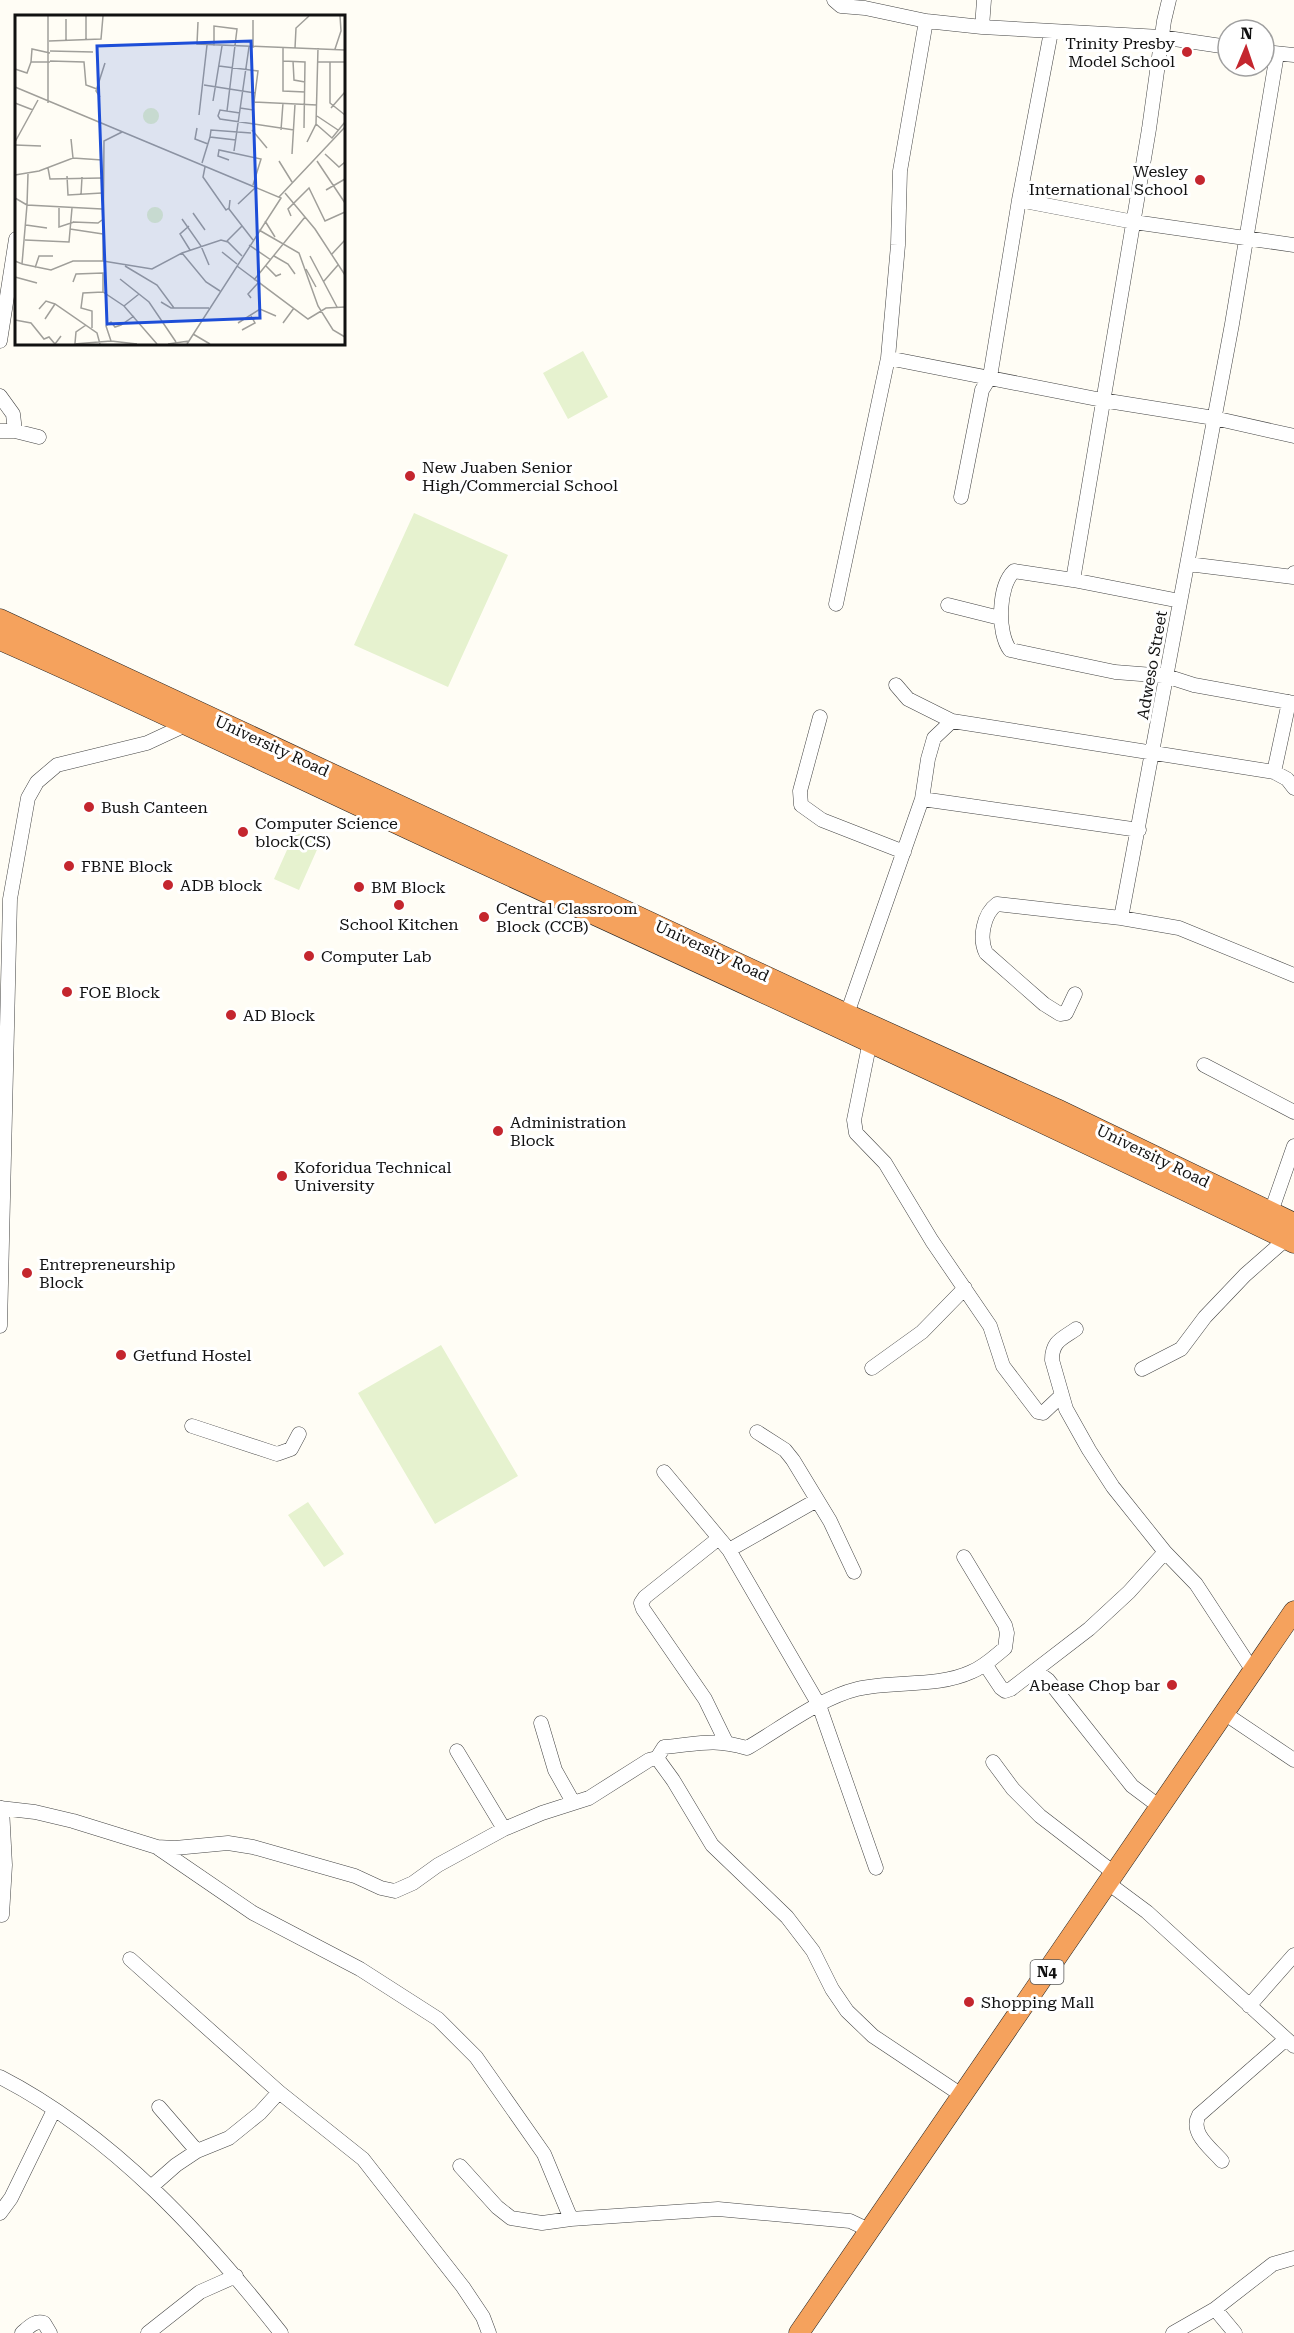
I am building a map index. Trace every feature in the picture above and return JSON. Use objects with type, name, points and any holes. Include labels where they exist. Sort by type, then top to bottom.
[{"type":"highway","name":"University Road","points":[[0,619],[847,1014],[1057,1109],[1270,1212],[1291,1235]]},
{"type":"highway","name":"University Road","points":[[0,640],[1291,1235]]},
{"type":"highway","name":"N4","points":[[799,2333],[1294,1611]]},
{"type":"street","points":[[834,0],[841,6],[865,8],[926,21],[1051,32],[1161,37],[1216,45]]},
{"type":"street","points":[[982,27],[984,0]]},
{"type":"street","points":[[1073,580],[1134,222],[1161,37],[1169,0]]},
{"type":"street","points":[[836,604],[888,358],[900,171],[926,21]]},
{"type":"street","points":[[961,496],[982,390],[990,377],[1019,200],[1051,32]]},
{"type":"street","points":[[1276,53],[1294,55]]},
{"type":"street","name":"Adweso Street","points":[[1121,918],[1247,238],[1268,78]]},
{"type":"street","points":[[1019,200],[1134,222],[1294,246]]},
{"type":"street","points":[[0,341],[15,245]]},
{"type":"street","points":[[888,358],[1102,400],[1214,418],[1294,436]]},
{"type":"street","points":[[0,396],[14,414],[15,430]]},
{"type":"street","points":[[0,431],[15,430],[39,438]]},
{"type":"street","points":[[1188,564],[1294,576]]},
{"type":"street","points":[[1180,601],[1014,571],[1007,578],[1000,618],[1010,650],[1115,672],[1166,676],[1194,685],[1291,703],[1274,772]]},
{"type":"street","points":[[948,605],[1000,618]]},
{"type":"street","points":[[896,685],[908,699],[952,722],[1274,772],[1287,779],[1294,788]]},
{"type":"street","points":[[0,1326],[4,952],[10,899],[28,798],[37,782],[57,765],[147,743],[204,714]]},
{"type":"street","points":[[820,717],[800,791],[801,805],[822,820],[904,852]]},
{"type":"street","points":[[847,1014],[922,799],[928,759],[934,738],[952,722]]},
{"type":"street","points":[[922,799],[1139,830]]},
{"type":"street","points":[[1075,994],[1066,1013],[1060,1014],[1044,1004],[986,953],[983,947],[984,922],[993,906],[997,904],[1121,918],[1179,928],[1294,975]]},
{"type":"street","points":[[870,1041],[853,1126],[856,1132],[885,1163],[932,1241],[990,1326],[1003,1366],[1038,1412],[1043,1413],[1062,1395]]},
{"type":"street","points":[[1204,1065],[1294,1112]]},
{"type":"street","points":[[1270,1212],[1294,1146]]},
{"type":"street","points":[[1142,1368],[1181,1348],[1213,1308],[1252,1268],[1291,1235]]},
{"type":"street","points":[[872,1368],[922,1332],[965,1288]]},
{"type":"street","points":[[1077,1329],[1054,1345],[1052,1353],[1066,1409],[1113,1487],[1165,1552],[1196,1584],[1253,1671]]},
{"type":"street","points":[[192,1426],[277,1454],[291,1449],[299,1434]]},
{"type":"street","points":[[757,1432],[785,1450],[794,1460],[844,1548],[854,1572]]},
{"type":"street","points":[[664,1472],[729,1550],[819,1705],[876,1868]]},
{"type":"street","points":[[729,1550],[817,1500]]},
{"type":"street","points":[[719,1538],[645,1597],[641,1603],[705,1699],[726,1742]]},
{"type":"street","points":[[985,1664],[1005,1691],[1036,1671],[1089,1629],[1165,1552]]},
{"type":"street","points":[[1,1918],[6,1865],[1,1808],[35,1812],[73,1821],[157,1847],[175,1848],[228,1843],[253,1847],[356,1876],[381,1888],[395,1891],[413,1883],[438,1865],[504,1829],[589,1798],[649,1760],[657,1758],[664,1747],[700,1741],[726,1742],[747,1748],[819,1705],[857,1689],[950,1678],[970,1673],[1005,1648],[1007,1633],[1005,1624],[964,1557]]},
{"type":"street","points":[[1036,1671],[1048,1680],[1132,1786],[1160,1807]]},
{"type":"street","points":[[1224,1713],[1294,1761]]},
{"type":"street","points":[[541,1723],[555,1770],[573,1802]]},
{"type":"street","points":[[457,1751],[504,1829]]},
{"type":"street","points":[[657,1758],[712,1845],[787,1917],[813,1951],[832,1989],[847,2011],[873,2036],[963,2096]]},
{"type":"street","points":[[993,1762],[1013,1789],[1040,1816],[1111,1878],[1290,2043],[1199,2115],[1195,2122],[1196,2131],[1222,2161]]},
{"type":"street","points":[[157,1847],[253,1913],[360,1969],[438,2019],[476,2057],[544,2154],[571,2219]]},
{"type":"street","points":[[1249,2006],[1294,1955]]},
{"type":"street","points":[[130,1959],[279,2092],[363,2159],[463,2287],[483,2317],[489,2333]]},
{"type":"street","points":[[0,2077],[54,2110],[90,2136],[151,2187],[236,2276],[281,2333]]},
{"type":"street","points":[[151,2187],[176,2165],[197,2151],[229,2138],[260,2113],[279,2092]]},
{"type":"street","points":[[159,2107],[197,2151]]},
{"type":"street","points":[[0,2213],[11,2198],[54,2110]]},
{"type":"street","points":[[460,2166],[497,2207],[511,2218],[542,2223],[718,2209],[850,2221],[869,2230]]},
{"type":"street","points":[[1173,2333],[1215,2309],[1273,2264],[1294,2258]]},
{"type":"street","points":[[148,2333],[200,2292],[236,2276]]},
{"type":"street","points":[[1215,2309],[1235,2333]]},
{"type":"street","points":[[22,2333],[35,2322],[40,2322],[44,2323],[50,2333]]},
{"type":"green space","points":[[583,351],[608,397],[568,419],[543,373]]},
{"type":"green space","points":[[414,513],[508,555],[448,687],[354,645]]},
{"type":"green space","points":[[295,832],[320,843],[299,890],[274,879]]},
{"type":"green space","points":[[441,1345],[518,1476],[435,1524],[358,1393]]},
{"type":"green space","points":[[308,1502],[344,1554],[324,1567],[288,1515]]},
{"type":"place","name":"Trinity Presby Model School","points":[[1187,52]]},
{"type":"place","name":"Wesley International School","points":[[1200,180]]},
{"type":"place","name":"New Juaben Senior High/Commercial School","points":[[410,476]]},
{"type":"place","name":"Bush Canteen","points":[[89,807]]},
{"type":"place","name":"Computer Science block(CS)","points":[[243,832]]},
{"type":"place","name":"FBNE Block","points":[[69,866]]},
{"type":"place","name":"ADB block","points":[[168,885]]},
{"type":"place","name":"BM Block","points":[[359,887]]},
{"type":"place","name":"School Kitchen","points":[[399,905]]},
{"type":"place","name":"Central Classroom Block (CCB)","points":[[484,917]]},
{"type":"place","name":"Computer Lab","points":[[309,956]]},
{"type":"place","name":"FOE Block","points":[[67,992]]},
{"type":"place","name":"AD Block","points":[[231,1015]]},
{"type":"place","name":"Administration Block","points":[[498,1131]]},
{"type":"place","name":"Koforidua Technical University","points":[[282,1176]]},
{"type":"place","name":"Entrepreneurship Block","points":[[27,1273]]},
{"type":"place","name":"Getfund Hostel","points":[[121,1355]]},
{"type":"place","name":"Abease Chop bar","points":[[1172,1685]]},
{"type":"place","name":"Shopping Mall","points":[[969,2002]]}]
